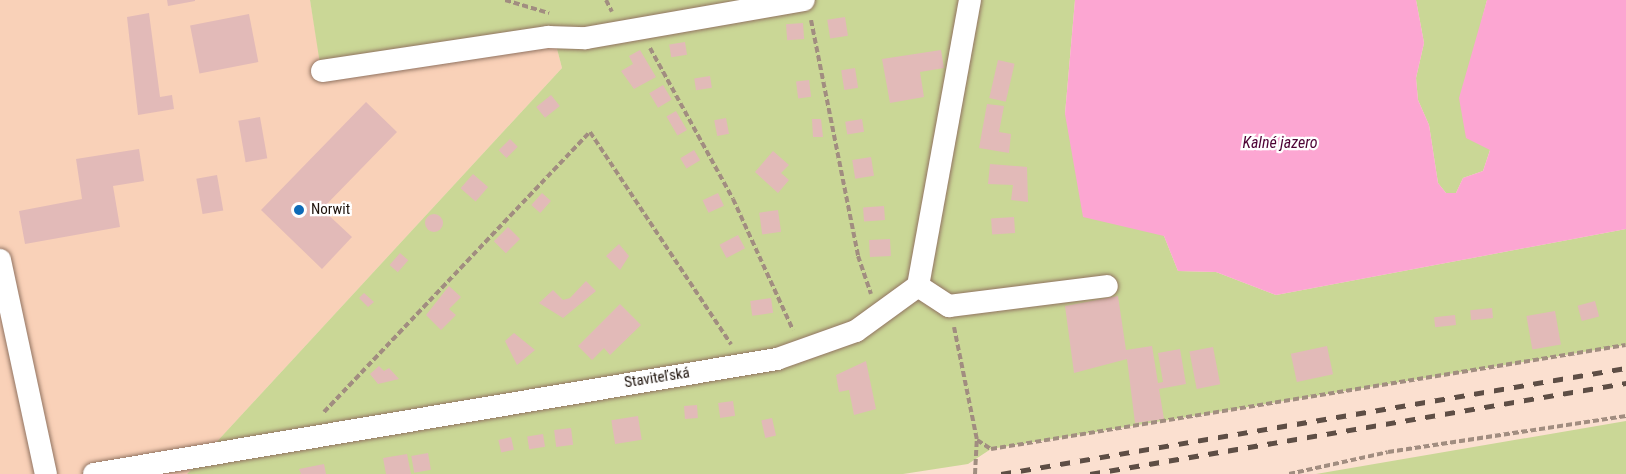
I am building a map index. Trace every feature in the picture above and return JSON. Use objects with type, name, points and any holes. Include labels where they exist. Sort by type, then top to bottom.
[{"type":"street","points":[[969,0],[918,286],[949,306],[1107,286]]},
{"type":"street","points":[[322,71],[807,6]]},
{"type":"street","points":[[0,260],[46,474]]},
{"type":"street","name":"Staviteľská","points":[[94,474],[305,436],[777,359],[856,331],[918,286]]},
{"type":"path","points":[[505,0],[558,14]]},
{"type":"path","points":[[606,0],[609,5]]},
{"type":"path","points":[[807,6],[858,256],[878,315]]},
{"type":"path","points":[[639,29],[733,199],[802,350]]},
{"type":"path","points":[[305,436],[349,381],[590,132],[721,329]]},
{"type":"path","points":[[949,306],[977,440],[975,474]]},
{"type":"path","points":[[977,440],[991,449],[1019,449],[1626,345]]},
{"type":"path","points":[[1289,474],[1388,452],[1626,416]]},
{"type":"shaded area","points":[[0,0],[310,0],[321,64],[551,26],[562,68],[187,474],[0,474]]},
{"type":"green space","points":[[310,0],[1075,0],[1065,114],[1164,236],[1178,271],[1216,272],[1276,295],[1626,229],[1626,345],[991,449],[968,464],[903,474],[187,474],[562,68],[551,26],[320,64]]},
{"type":"green space","points":[[1416,0],[1487,0],[1475,47],[1490,150],[1483,171],[1463,178],[1456,193],[1446,193],[1438,183],[1429,125],[1418,100],[1416,78],[1424,43]]},
{"type":"green space","points":[[1626,421],[1626,474],[1316,474]]},
{"type":"water","name":"Kalné jazero","points":[[1075,0],[1416,0],[1424,43],[1416,78],[1418,100],[1429,125],[1438,183],[1446,193],[1456,193],[1463,178],[1483,171],[1490,150],[1466,138],[1459,98],[1487,0],[1626,0],[1626,229],[1276,295],[1216,272],[1178,271],[1164,236],[1083,217],[1065,114]]},
{"type":"building","points":[[167,0],[195,0],[195,1],[168,6]]},
{"type":"building","points":[[149,13],[160,97],[172,95],[174,109],[138,115],[127,17]]},
{"type":"building","points":[[249,14],[258,62],[199,74],[190,25]]},
{"type":"building","points":[[845,17],[848,36],[830,39],[827,20]]},
{"type":"building","points":[[803,23],[804,39],[787,40],[786,24]]},
{"type":"building","points":[[685,42],[687,55],[671,57],[669,45]]},
{"type":"building","points":[[640,50],[656,77],[634,89],[621,71],[633,64],[629,56]]},
{"type":"building","points":[[941,50],[944,68],[920,72],[924,97],[890,103],[882,59]]},
{"type":"building","points":[[998,60],[1015,64],[1006,102],[989,98]]},
{"type":"building","points":[[855,68],[858,88],[844,90],[841,70]]},
{"type":"building","points":[[710,76],[712,88],[696,90],[694,79]]},
{"type":"building","points":[[809,80],[811,97],[798,98],[796,82]]},
{"type":"building","points":[[663,85],[672,100],[658,108],[649,93]]},
{"type":"building","points":[[551,95],[560,106],[545,118],[536,107]]},
{"type":"building","points":[[366,102],[397,132],[322,209],[352,237],[322,269],[261,210]]},
{"type":"building","points":[[987,104],[1004,106],[999,132],[1011,134],[1009,153],[979,148]]},
{"type":"building","points":[[676,111],[687,130],[677,136],[666,116]]},
{"type":"building","points":[[260,117],[267,158],[246,162],[238,121]]},
{"type":"building","points":[[726,118],[729,134],[717,136],[714,120]]},
{"type":"building","points":[[812,119],[821,119],[823,137],[813,137]]},
{"type":"building","points":[[862,119],[864,132],[847,134],[845,122]]},
{"type":"building","points":[[510,139],[518,147],[506,158],[499,150]]},
{"type":"building","points":[[139,149],[144,181],[113,186],[120,227],[25,244],[19,211],[82,199],[76,159]]},
{"type":"building","points":[[694,150],[700,160],[686,169],[680,158]]},
{"type":"building","points":[[773,151],[789,165],[781,173],[789,180],[778,193],[755,172]]},
{"type":"building","points":[[871,157],[874,176],[855,179],[852,160]]},
{"type":"building","points":[[990,164],[1027,167],[1028,202],[1011,200],[1013,185],[988,184]]},
{"type":"building","points":[[473,174],[488,187],[476,201],[461,188]]},
{"type":"building","points":[[217,175],[223,210],[203,214],[196,179]]},
{"type":"building","points":[[542,193],[551,201],[540,213],[531,205]]},
{"type":"building","points":[[718,193],[724,206],[709,213],[703,200]]},
{"type":"building","points":[[884,206],[885,220],[864,221],[863,207]]},
{"type":"building","points":[[778,210],[781,232],[762,234],[759,213]]},
{"type":"building","points":[[430,214],[438,214],[443,219],[441,230],[430,232],[425,227],[425,219]]},
{"type":"building","points":[[1014,217],[1015,233],[992,235],[991,219]]},
{"type":"building","points":[[508,227],[520,239],[506,253],[494,241]]},
{"type":"building","points":[[738,235],[745,248],[727,258],[719,245]]},
{"type":"building","points":[[890,239],[891,256],[870,257],[869,240]]},
{"type":"building","points":[[619,244],[629,256],[620,270],[606,256]]},
{"type":"building","points":[[400,253],[408,260],[398,272],[390,265]]},
{"type":"building","points":[[586,281],[596,291],[563,318],[539,303],[553,290],[563,300],[570,298]]},
{"type":"building","points":[[449,286],[461,297],[449,309],[456,315],[441,330],[426,315]]},
{"type":"building","points":[[364,293],[374,302],[368,307],[359,298]]},
{"type":"building","points":[[1118,296],[1126,350],[1152,346],[1158,383],[1163,382],[1158,353],[1180,349],[1186,384],[1159,389],[1164,419],[1135,423],[1127,359],[1074,373],[1065,306]]},
{"type":"building","points":[[771,298],[773,313],[752,316],[750,301]]},
{"type":"building","points":[[1595,301],[1599,316],[1582,321],[1578,306]]},
{"type":"building","points":[[620,304],[641,325],[610,355],[604,348],[592,360],[578,346]]},
{"type":"building","points":[[1492,308],[1493,318],[1471,320],[1470,310]]},
{"type":"building","points":[[1555,311],[1561,344],[1532,350],[1526,316]]},
{"type":"building","points":[[1455,315],[1456,325],[1435,327],[1434,317]]},
{"type":"building","points":[[514,333],[535,350],[517,365],[505,341]]},
{"type":"building","points":[[1327,346],[1333,374],[1297,382],[1291,354]]},
{"type":"building","points":[[1213,347],[1220,384],[1197,389],[1189,352]]},
{"type":"building","points":[[866,361],[876,409],[854,415],[849,390],[839,392],[836,375]]},
{"type":"building","points":[[379,366],[384,371],[389,368],[399,379],[378,384],[370,374]]},
{"type":"building","points":[[733,401],[735,416],[720,418],[718,403]]},
{"type":"building","points":[[697,405],[698,418],[685,419],[684,406]]},
{"type":"building","points":[[638,416],[642,440],[615,444],[611,420]]},
{"type":"building","points":[[772,418],[776,436],[765,438],[761,420]]},
{"type":"building","points":[[571,428],[573,445],[556,447],[554,430]]},
{"type":"building","points":[[543,434],[545,447],[529,449],[527,437]]},
{"type":"building","points":[[511,437],[514,450],[501,453],[498,440]]},
{"type":"building","points":[[428,453],[431,470],[414,473],[411,456]]},
{"type":"building","points":[[407,454],[411,474],[386,474],[383,458]]},
{"type":"building","points":[[324,464],[326,474],[301,474],[299,469]]},
{"type":"railway","points":[[1001,474],[1626,368]]},
{"type":"railway","points":[[1090,474],[1626,383]]},
{"type":"place","name":"Norwit","points":[[299,210]]}]
